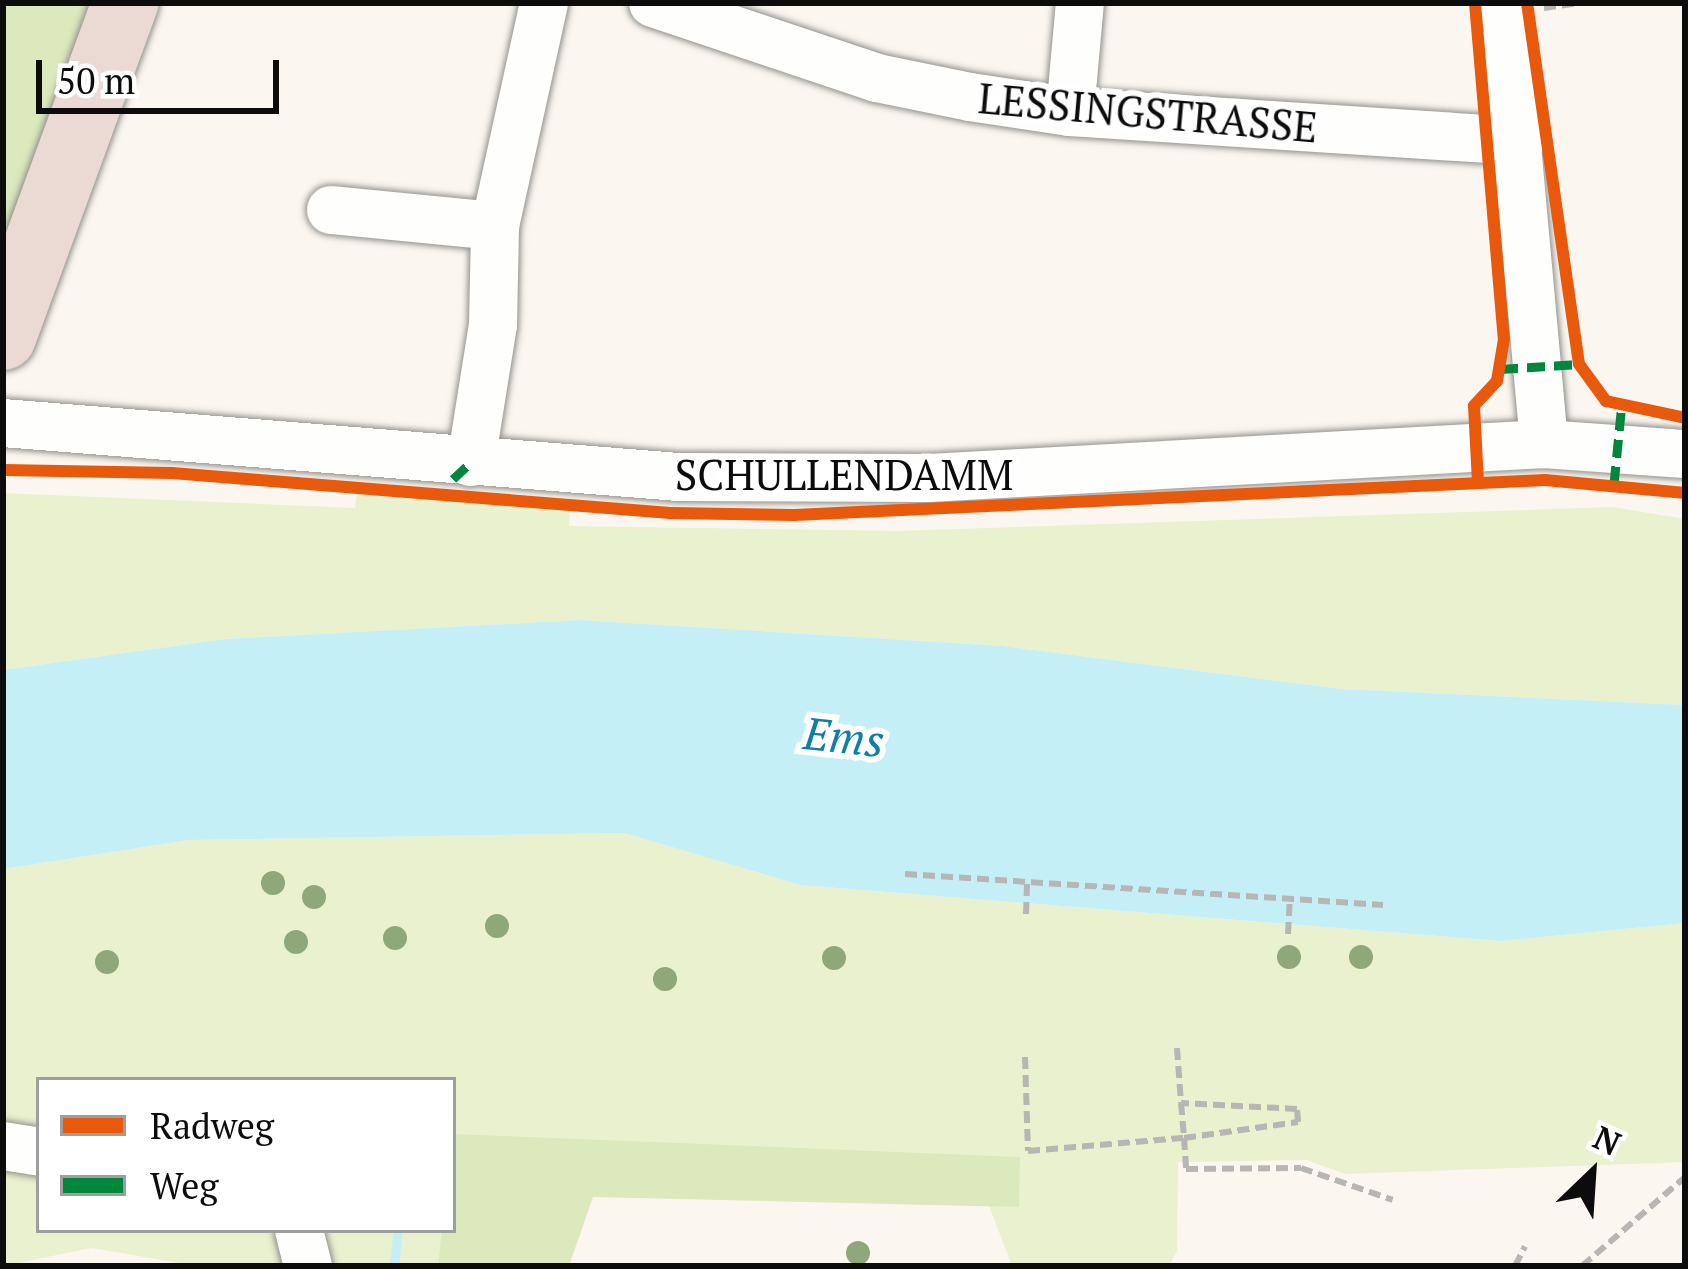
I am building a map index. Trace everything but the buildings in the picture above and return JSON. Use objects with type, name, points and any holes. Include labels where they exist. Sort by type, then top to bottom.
[{"type":"highway","points":[[3,337],[124,5]]},
{"type":"street","points":[[491,464],[495,226],[544,3]]},
{"type":"street","name":"LESSINGSTRASSE","points":[[653,3],[717,12],[877,78],[1070,112],[1520,141]]},
{"type":"street","points":[[1070,112],[1080,3]]},
{"type":"street","points":[[1504,3],[1544,445]]},
{"type":"street","points":[[331,210],[495,226]]},
{"type":"street","name":"SCHULLENDAMM","points":[[3,423],[678,477],[929,478],[1544,445],[1685,454]]},
{"type":"street","points":[[3,1146],[36,1152]]},
{"type":"street","points":[[300,1233],[308,1266]]},
{"type":"path","points":[[904,874],[1383,905]]},
{"type":"path","points":[[1026,914],[1027,882]]},
{"type":"path","points":[[1288,934],[1290,899]]},
{"type":"path","points":[[1177,1048],[1186,1168],[1301,1168],[1393,1200]]},
{"type":"path","points":[[1025,1057],[1028,1151],[1184,1138],[1298,1122],[1298,1109],[1181,1102]]},
{"type":"path","points":[[1582,1266],[1685,1177]]},
{"type":"path","points":[[1514,1266],[1525,1246]]},
{"type":"green space","points":[[3,3],[99,3],[3,260]]},
{"type":"green space","points":[[358,486],[570,507],[569,526],[898,531],[1612,507],[1685,519],[1685,705],[1342,689],[1002,646],[581,620],[225,639],[3,670],[3,493],[355,508]]},
{"type":"green space","points":[[624,833],[800,885],[1501,941],[1685,923],[1685,1162],[1345,1174],[1306,1160],[1178,1162],[1177,1251],[1169,1266],[1012,1266],[989,1206],[1019,1207],[681,1149],[456,1134],[456,1077],[36,1077],[36,1144],[3,1138],[3,869],[189,840]]},
{"type":"green space","points":[[456,1134],[1020,1157],[1019,1207],[593,1197],[569,1266],[438,1266],[442,1233],[456,1233]]},
{"type":"green space","points":[[3,1154],[36,1160],[36,1233],[282,1233],[292,1266],[198,1266],[91,1248],[3,1266]]},
{"type":"green space","points":[[315,1233],[442,1233],[442,1266],[315,1266]]},
{"type":"water","name":"Ems","points":[[581,620],[1002,646],[1342,689],[1685,705],[1685,923],[1501,941],[800,885],[624,833],[189,840],[3,869],[3,670],[225,639]]},
{"type":"waterway","points":[[394,1266],[398,1233]]},
{"type":"marked path","points":[[1500,369],[1579,364]]},
{"type":"marked path","points":[[1614,484],[1622,403]]},
{"type":"marked path","points":[[453,479],[471,462]]},
{"type":"cycle path","points":[[1475,3],[1504,339],[1497,381],[1474,406],[1478,483]]},
{"type":"cycle path","points":[[1527,3],[1579,364],[1606,401],[1685,418]]},
{"type":"cycle path","points":[[3,470],[172,473],[670,513],[794,515],[1545,480],[1685,493]]}]
